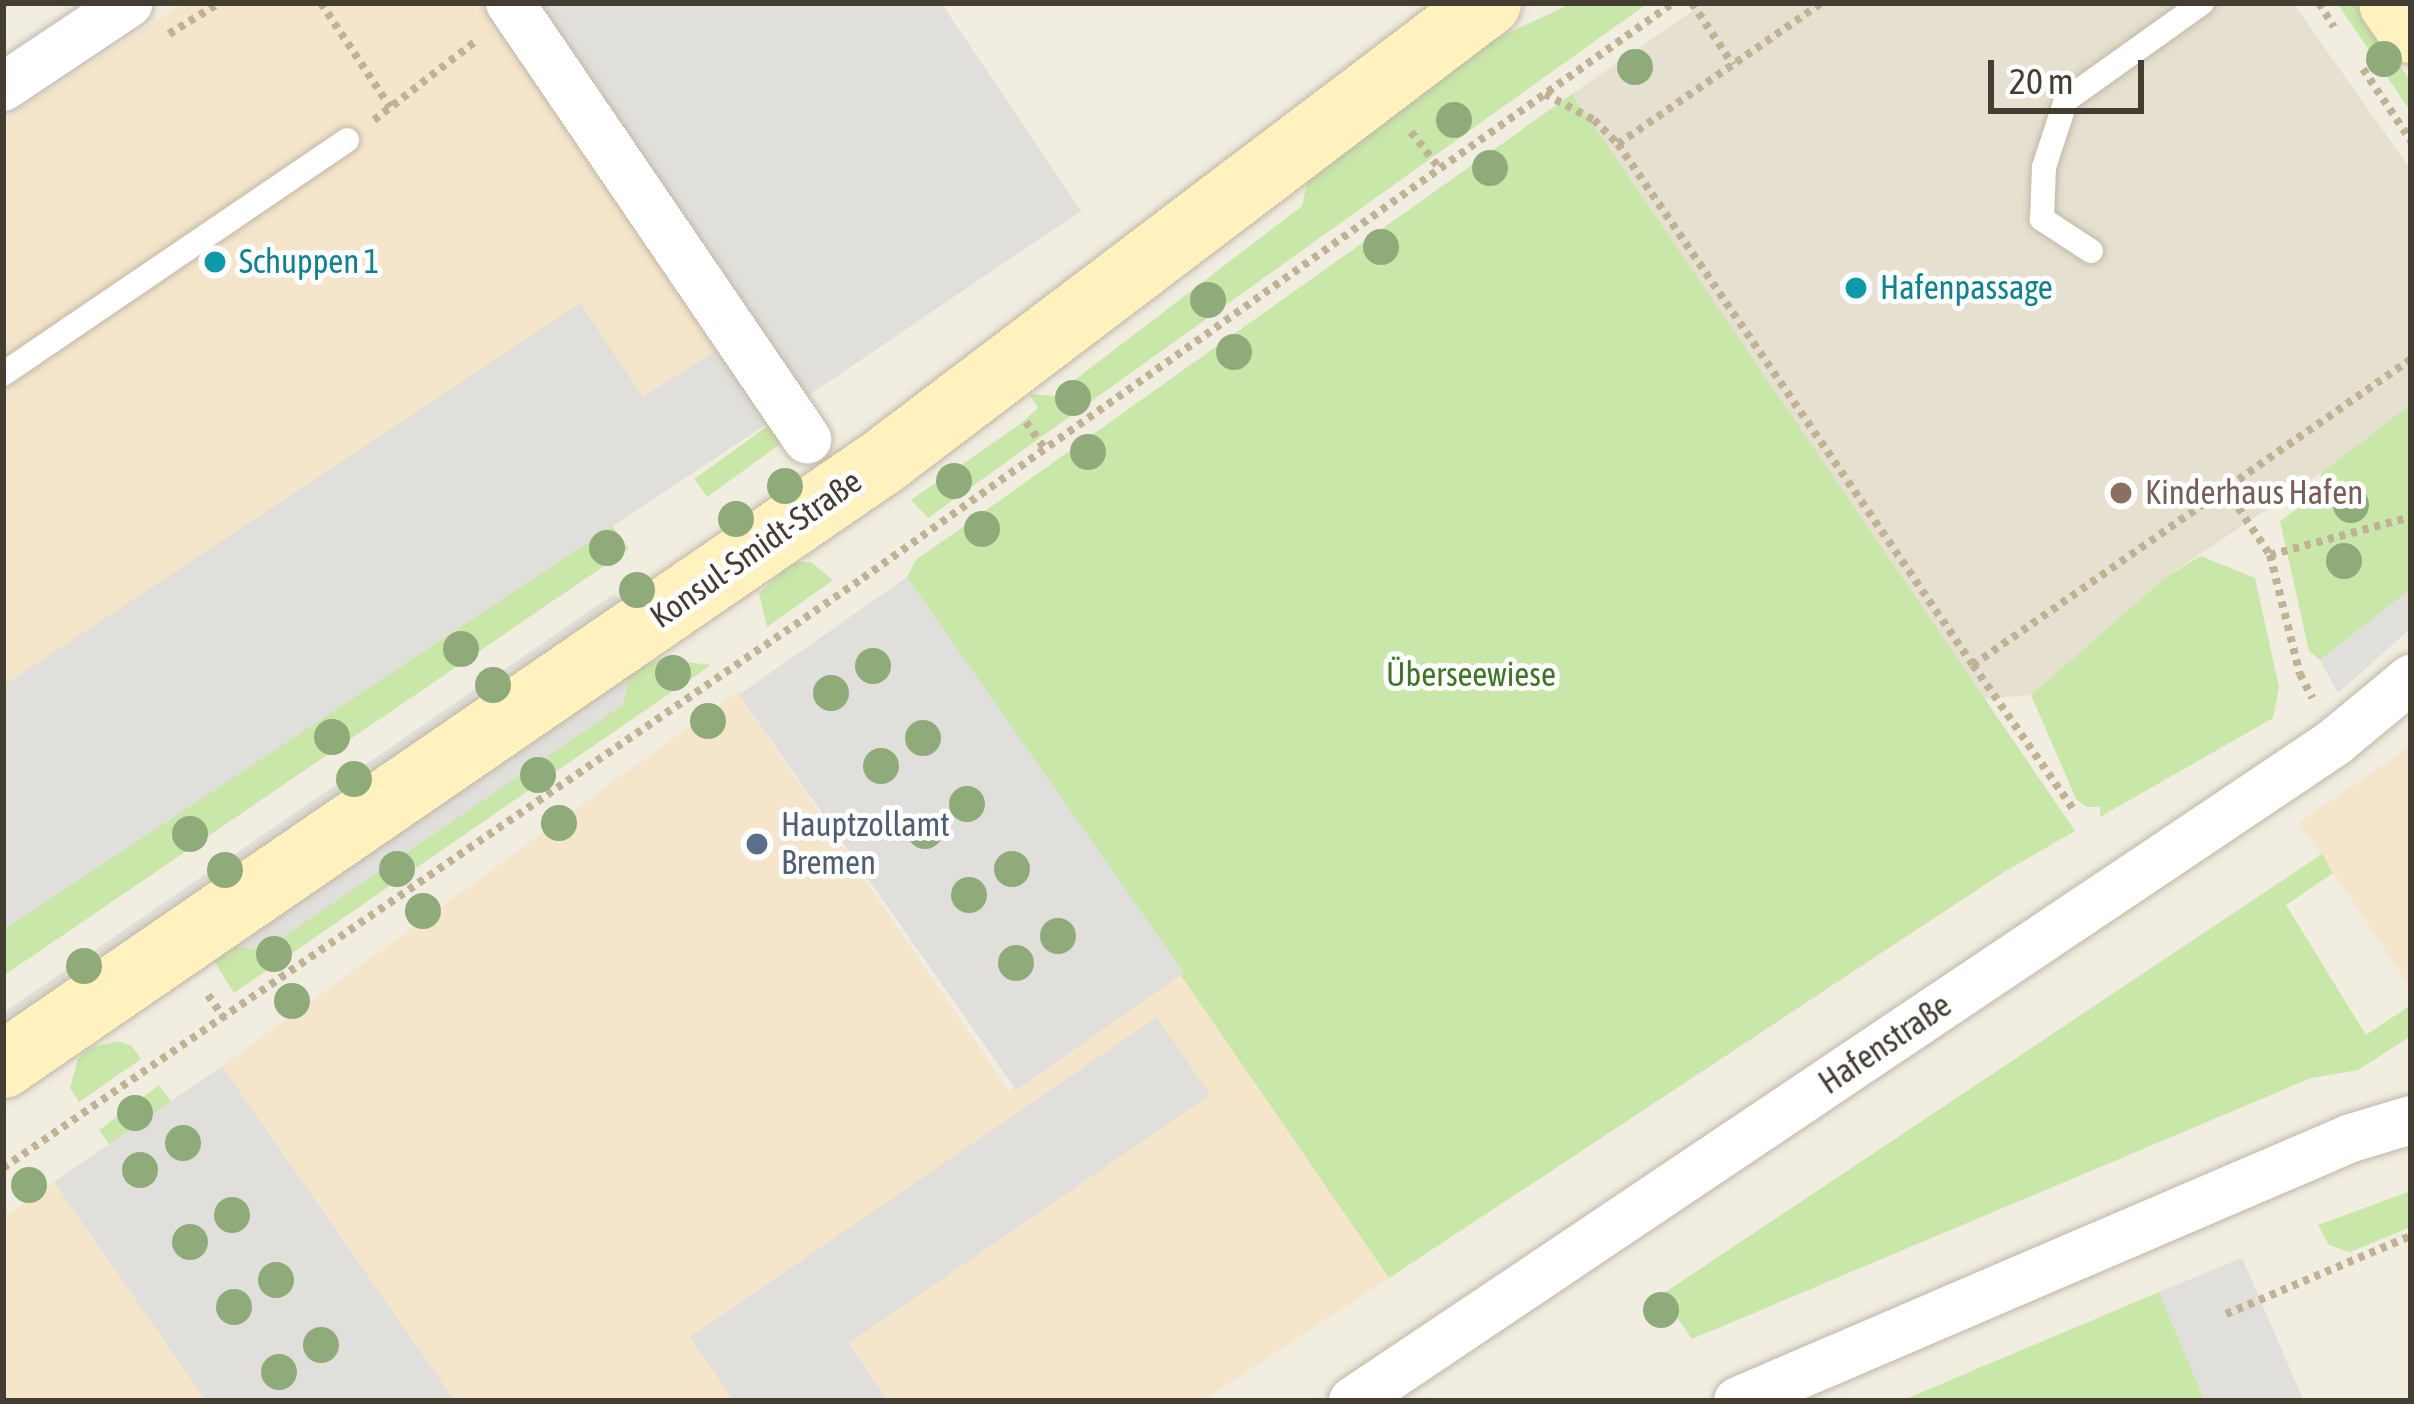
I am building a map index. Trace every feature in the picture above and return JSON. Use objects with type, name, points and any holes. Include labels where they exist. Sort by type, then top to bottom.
[{"type":"street","points":[[3,87],[129,3]]},
{"type":"street","points":[[510,3],[807,439]]},
{"type":"street","name":"Konsul-Smidt-Straße","points":[[3,1065],[880,463],[1045,344],[1487,3]]},
{"type":"street","points":[[2392,3],[2411,30]]},
{"type":"street","name":"Hafenstraße","points":[[1353,1401],[2335,742],[2411,680]]},
{"type":"street","points":[[1738,1401],[2350,1138],[2411,1120]]},
{"type":"lane","points":[[2091,250],[2042,219],[2044,167],[2066,100],[2202,3]]},
{"type":"lane","points":[[3,374],[347,140]]},
{"type":"path","points":[[3,1168],[1046,449],[1673,3]]},
{"type":"path","points":[[1692,3],[1733,65]]},
{"type":"path","points":[[1618,144],[1822,3]]},
{"type":"path","points":[[320,4],[390,107]]},
{"type":"path","points":[[347,140],[477,41]]},
{"type":"path","points":[[1545,94],[1594,120],[1618,144],[2076,812]]},
{"type":"path","points":[[1973,665],[2411,359]]},
{"type":"path","points":[[1018,410],[1046,449]]},
{"type":"path","points":[[2225,488],[2270,555],[2300,674],[2335,742]]},
{"type":"path","points":[[2270,555],[2411,517]]},
{"type":"path","points":[[2227,1314],[2411,1236]]},
{"type":"shaded area","points":[[183,3],[941,3],[1081,211],[3,930],[3,120]]},
{"type":"shaded area","points":[[530,3],[941,3],[1081,211],[800,401]]},
{"type":"shaded area","points":[[1704,3],[2293,3],[2411,170],[2411,404],[2320,474],[2166,577],[2031,695],[1981,699],[1572,94]]},
{"type":"shaded area","points":[[580,303],[643,397],[726,344],[776,418],[3,930],[3,686]]},
{"type":"shaded area","points":[[907,577],[1184,973],[1016,1090],[739,695]]},
{"type":"shaded area","points":[[2411,589],[2411,628],[2338,693],[2320,660]]},
{"type":"shaded area","points":[[613,595],[632,607],[3,1035],[3,1013]]},
{"type":"shaded area","points":[[629,673],[624,704],[263,951],[233,946]]},
{"type":"shaded area","points":[[737,692],[1009,1091],[1181,975],[1389,1278],[1202,1401],[455,1401],[222,1066]]},
{"type":"shaded area","points":[[2411,746],[2411,988],[2299,822]]},
{"type":"shaded area","points":[[1157,1017],[1210,1095],[849,1343],[887,1401],[734,1401],[690,1337]]},
{"type":"shaded area","points":[[222,1066],[455,1401],[206,1401],[54,1182]]},
{"type":"shaded area","points":[[54,1182],[206,1401],[3,1401],[3,1218]]},
{"type":"shaded area","points":[[2242,1258],[2304,1401],[2205,1401],[2159,1292]]},
{"type":"green space","points":[[1573,3],[1648,3],[928,518],[911,500],[1038,408],[1029,394],[1054,396],[1302,206],[1310,170],[1489,42]]},
{"type":"green space","points":[[2337,3],[2358,3],[2411,82],[2409,109]]},
{"type":"green space","name":"Überseewiese","points":[[1572,94],[2075,831],[2004,872],[1389,1278],[907,577],[916,560]]},
{"type":"green space","points":[[2411,404],[2411,589],[2320,660],[2309,651],[2280,521],[2327,488],[2320,474]]},
{"type":"green space","points":[[773,422],[786,440],[707,497],[695,479]]},
{"type":"green space","points":[[612,526],[629,549],[3,976],[3,930]]},
{"type":"green space","points":[[2201,556],[2255,578],[2279,687],[2273,718],[2100,817],[2100,807],[2087,807],[2076,799],[2031,695],[2166,577]]},
{"type":"green space","points":[[793,562],[811,562],[833,580],[767,627],[759,593]]},
{"type":"green space","points":[[660,659],[711,665],[234,993],[214,961],[629,673]]},
{"type":"green space","points":[[2322,854],[2333,873],[2286,905],[2366,1035],[2411,1005],[2411,1036],[2358,1070],[2311,1078],[1692,1339],[1661,1295]]},
{"type":"green space","points":[[118,1041],[132,1046],[141,1059],[79,1102],[70,1088],[78,1059],[90,1048]]},
{"type":"green space","points":[[159,1085],[204,1144],[144,1189],[99,1130]]},
{"type":"green space","points":[[2411,1191],[2411,1227],[2350,1252],[2329,1245],[2318,1225]]},
{"type":"green space","points":[[2159,1292],[2205,1401],[1901,1401]]},
{"type":"place","name":"Schuppen 1","points":[[215,262]]},
{"type":"place","name":"Hafenpassage","points":[[1856,288]]},
{"type":"place","name":"Kinderhaus Hafen","points":[[2121,493]]},
{"type":"place","name":"Hauptzollamt Bremen","points":[[757,844]]}]
